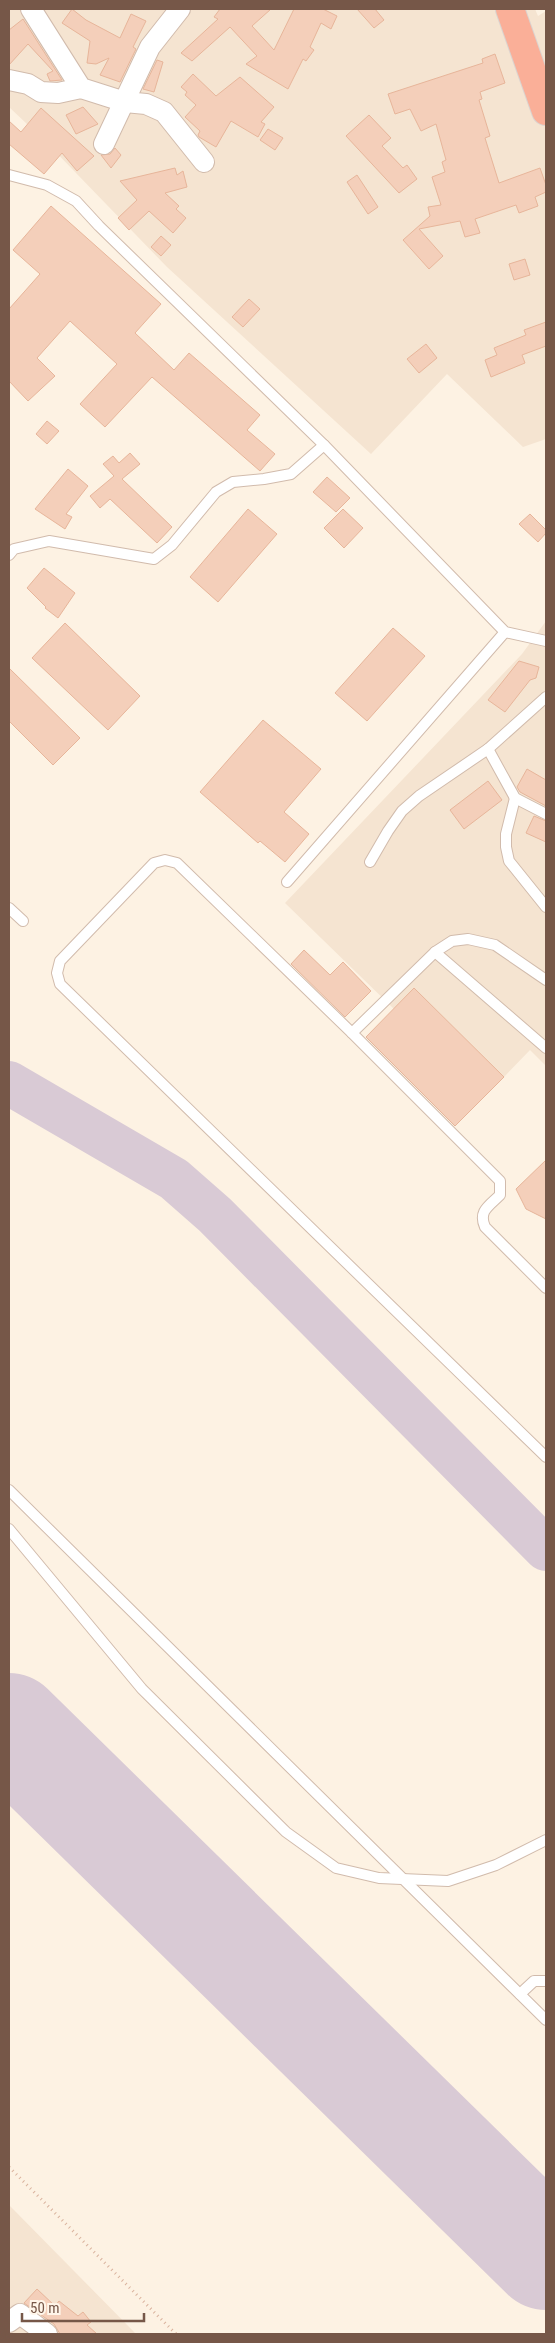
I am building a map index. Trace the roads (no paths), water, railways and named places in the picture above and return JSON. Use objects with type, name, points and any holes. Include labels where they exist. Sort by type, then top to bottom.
[{"type":"highway","points":[[510,9],[544,97]]},
{"type":"street","points":[[31,9],[81,88]]},
{"type":"street","points":[[104,144],[150,47],[180,9]]},
{"type":"street","points":[[9,80],[28,84],[41,92],[58,93],[81,88],[125,102],[139,102],[164,112],[204,162]]},
{"type":"street","points":[[9,2322],[20,2314],[47,2334]]},
{"type":"lane","points":[[9,175],[47,185],[76,201],[98,226],[324,446],[505,632],[546,641]]},
{"type":"lane","points":[[9,555],[14,549],[49,541],[154,559],[172,546],[216,492],[233,482],[291,474],[324,446]]},
{"type":"lane","points":[[287,882],[505,632]]},
{"type":"lane","points":[[370,862],[402,811],[419,796],[488,749],[546,697]]},
{"type":"lane","points":[[488,749],[515,798],[546,814]]},
{"type":"lane","points":[[515,798],[506,834],[509,861],[546,907]]},
{"type":"lane","points":[[546,1288],[485,1227],[481,1219],[484,1211],[500,1195],[500,1181],[352,1033],[177,863],[165,860],[154,863],[60,961],[56,973],[60,984],[546,1457]]},
{"type":"lane","points":[[9,908],[23,921]]},
{"type":"lane","points":[[352,1033],[435,952],[452,941],[480,940],[495,945],[546,980]]},
{"type":"lane","points":[[435,952],[546,1048]]},
{"type":"lane","points":[[9,1490],[546,2020]]},
{"type":"lane","points":[[9,1529],[142,1689],[286,1832],[336,1868],[379,1878],[448,1881],[496,1865],[546,1840]]},
{"type":"lane","points":[[9,1536],[29,1555]]},
{"type":"lane","points":[[520,1994],[534,1981],[546,1981]]}]
